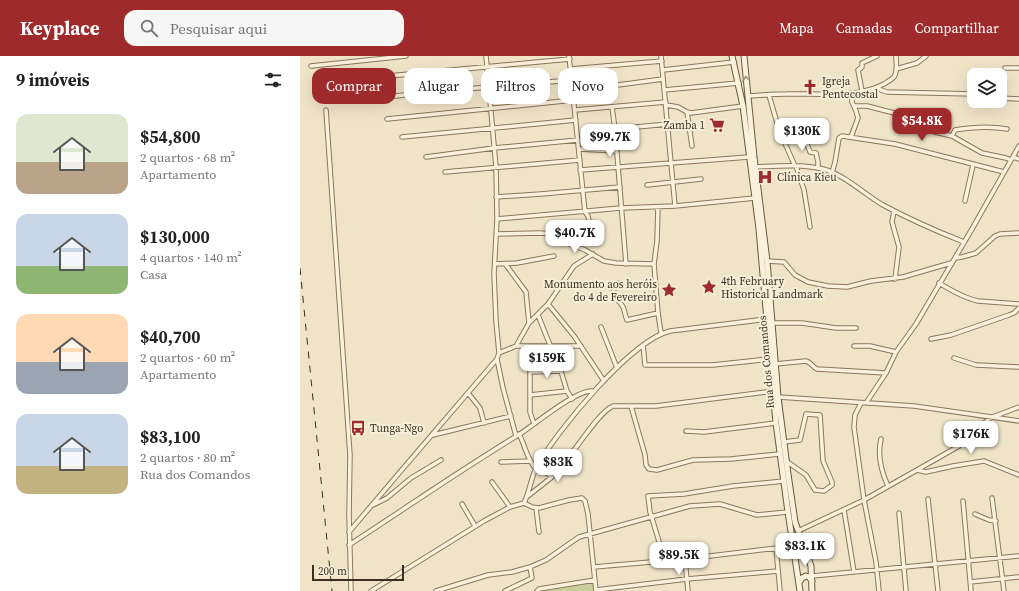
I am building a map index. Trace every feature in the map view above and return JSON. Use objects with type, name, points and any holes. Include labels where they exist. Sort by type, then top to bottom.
[{"type":"main road","name":"Rua dos Comandos","points":[[732,56],[743,106],[755,198],[776,423],[800,591]]},
{"type":"main road","name":"Rua dos Comandos","points":[[744,56],[767,261],[778,397],[792,509],[798,531],[808,557],[812,579],[812,591]]},
{"type":"main road","points":[[799,583],[802,578],[806,576],[812,579]]},
{"type":"street","points":[[311,66],[406,56]]},
{"type":"street","points":[[486,56],[487,67]]},
{"type":"street","points":[[862,91],[858,70],[862,67],[862,63],[877,56]]},
{"type":"street","points":[[748,96],[851,93],[878,87],[892,79],[896,74],[896,56]]},
{"type":"street","points":[[896,69],[917,62],[926,56]]},
{"type":"street","points":[[396,75],[570,58],[571,68]]},
{"type":"street","points":[[579,68],[662,58],[675,206]]},
{"type":"street","points":[[662,70],[734,62]]},
{"type":"street","points":[[1007,68],[1019,68]]},
{"type":"street","points":[[618,85],[663,80]]},
{"type":"street","points":[[664,90],[739,83]]},
{"type":"street","points":[[878,87],[887,92],[967,94]]},
{"type":"street","points":[[396,96],[481,88]]},
{"type":"street","points":[[851,93],[852,102],[858,118],[851,137]]},
{"type":"street","points":[[769,95],[779,130],[804,190],[810,227]]},
{"type":"street","points":[[1007,98],[1019,98]]},
{"type":"street","points":[[387,119],[558,102]]},
{"type":"street","points":[[349,532],[401,469],[432,436],[497,359],[499,353],[496,321],[495,264],[497,219],[496,167],[490,104]]},
{"type":"street","points":[[574,104],[585,212],[588,216],[591,233]]},
{"type":"street","points":[[575,110],[666,104],[678,107],[691,113],[743,106]]},
{"type":"street","points":[[854,106],[867,106],[906,116],[935,132],[952,136],[982,153],[1019,159]]},
{"type":"street","points":[[612,107],[626,264]]},
{"type":"street","points":[[326,110],[350,455],[349,546],[351,591]]},
{"type":"street","points":[[687,112],[692,146]]},
{"type":"street","points":[[402,137],[576,120]]},
{"type":"street","points":[[615,129],[668,124]]},
{"type":"street","points":[[952,136],[955,130],[985,127],[1007,129]]},
{"type":"street","points":[[802,132],[810,152],[816,153],[818,168]]},
{"type":"street","points":[[832,173],[838,138],[842,136],[895,144],[1004,172]]},
{"type":"street","points":[[426,157],[494,148],[578,140]]},
{"type":"street","points":[[879,591],[877,570],[864,500],[854,420],[864,403],[886,373],[896,352],[916,324],[1019,146]]},
{"type":"street","points":[[579,149],[617,151]]},
{"type":"street","points":[[580,170],[749,157]]},
{"type":"street","points":[[445,172],[580,160]]},
{"type":"street","points":[[965,201],[973,165]]},
{"type":"street","points":[[756,167],[795,166],[818,168],[832,173],[868,196],[894,210],[964,242]]},
{"type":"street","points":[[647,185],[701,179]]},
{"type":"street","points":[[496,197],[620,187]]},
{"type":"street","points":[[497,219],[621,208],[675,206],[755,198]]},
{"type":"street","points":[[658,206],[657,241],[654,264],[661,333]]},
{"type":"street","points":[[894,210],[892,222],[899,247],[895,279]]},
{"type":"street","points":[[955,258],[976,253],[995,236],[1000,234],[1019,233]]},
{"type":"street","points":[[496,234],[552,234],[564,242],[593,254],[604,261],[626,264],[654,264]]},
{"type":"street","points":[[516,346],[529,323],[548,304],[574,266],[593,254]]},
{"type":"street","points":[[495,264],[506,264],[554,256]]},
{"type":"street","points":[[767,261],[784,262],[792,272],[808,282],[828,286],[847,287],[871,281],[895,279],[951,263]]},
{"type":"street","points":[[506,264],[510,272],[526,292],[529,323]]},
{"type":"street","points":[[618,283],[614,287],[613,294],[615,299],[623,307],[627,320],[658,313]]},
{"type":"street","points":[[939,283],[953,291],[978,301],[1019,304]]},
{"type":"street","points":[[548,304],[581,346],[604,381]]},
{"type":"street","points":[[931,339],[951,335],[1009,315],[1014,313],[1019,308]]},
{"type":"street","points":[[538,315],[550,345],[552,346],[567,391],[572,399]]},
{"type":"street","points":[[524,503],[537,467],[592,391],[643,345],[661,333],[767,319]]},
{"type":"street","points":[[772,323],[802,323],[831,328],[856,328]]},
{"type":"street","points":[[601,327],[617,368]]},
{"type":"street","points":[[643,345],[644,364],[646,365],[713,365],[770,359]]},
{"type":"street","points":[[499,353],[516,346],[581,346]]},
{"type":"street","points":[[854,346],[870,346],[896,352]]},
{"type":"street","points":[[954,358],[976,365],[1019,367]]},
{"type":"street","points":[[497,359],[511,416],[518,435],[524,443],[530,461],[552,476],[552,478],[527,497]]},
{"type":"street","points":[[775,364],[807,361],[817,369],[886,373]]},
{"type":"street","points":[[534,424],[530,414],[530,373],[531,371],[560,371]]},
{"type":"street","points":[[530,395],[567,391]]},
{"type":"street","points":[[349,546],[471,464],[572,399],[586,392],[592,391]]},
{"type":"street","points":[[574,450],[609,408],[618,405],[656,406],[773,391]]},
{"type":"street","points":[[468,393],[478,405],[484,423]]},
{"type":"street","points":[[778,397],[914,406],[1019,421]]},
{"type":"street","points":[[631,406],[645,455],[646,465],[651,470],[657,470],[693,460],[731,460],[780,454]]},
{"type":"street","points":[[798,531],[864,500],[958,446],[969,430],[990,418],[1019,407]]},
{"type":"street","points":[[784,442],[800,440],[806,414],[820,415],[822,461],[832,485],[824,491],[817,491],[806,475],[786,461]]},
{"type":"street","points":[[432,436],[511,416]]},
{"type":"street","points":[[686,431],[704,432],[776,423]]},
{"type":"street","points":[[881,439],[879,446],[880,466],[888,486]]},
{"type":"street","points":[[372,505],[387,498],[411,478],[441,460]]},
{"type":"street","points":[[501,462],[530,461]]},
{"type":"street","points":[[917,470],[926,472],[984,461],[1019,475]]},
{"type":"street","points":[[664,560],[651,517],[648,498],[650,495],[684,494],[733,486],[784,481]]},
{"type":"street","points":[[492,482],[510,507]]},
{"type":"street","points":[[371,591],[475,526],[510,507],[524,503],[536,508],[546,507],[569,500],[583,498],[587,507],[596,591],[687,579],[778,572]]},
{"type":"street","points":[[992,498],[1001,558],[1004,591]]},
{"type":"street","points":[[928,499],[938,591]]},
{"type":"street","points":[[963,501],[971,591]]},
{"type":"street","points":[[462,504],[475,526]]},
{"type":"street","points":[[436,591],[488,575],[512,572],[530,567],[546,560],[579,537],[624,523],[690,506],[717,504],[757,515],[788,512]]},
{"type":"street","points":[[536,508],[539,532]]},
{"type":"street","points":[[844,510],[854,572]]},
{"type":"street","points":[[899,513],[906,591]]},
{"type":"street","points":[[975,514],[987,520],[996,521]]},
{"type":"street","points":[[594,567],[685,559],[794,546]]},
{"type":"street","points":[[774,591],[780,591],[776,548]]},
{"type":"street","points":[[812,579],[854,572],[1019,556]]},
{"type":"street","points":[[685,559],[688,591]]},
{"type":"street","points":[[505,591],[532,578],[530,567]]},
{"type":"street","points":[[970,582],[1019,577]]},
{"type":"street","points":[[537,591],[539,589],[595,580]]},
{"type":"green space","points":[[593,582],[594,591],[536,591],[536,589]]},
{"type":"railway","points":[[300,268],[332,591]]},
{"type":"place","name":"Igreja Pentecostal","points":[[810,87]]},
{"type":"place","name":"Zamba 1","points":[[717,125]]},
{"type":"place","name":"Clínica Kieu","points":[[765,177]]},
{"type":"place","name":"4th February Historical Landmark","points":[[709,287]]},
{"type":"place","name":"Monumento aos heróis do 4 de Fevereiro","points":[[669,290]]},
{"type":"place","name":"Tunga-Ngo","points":[[358,428]]}]
